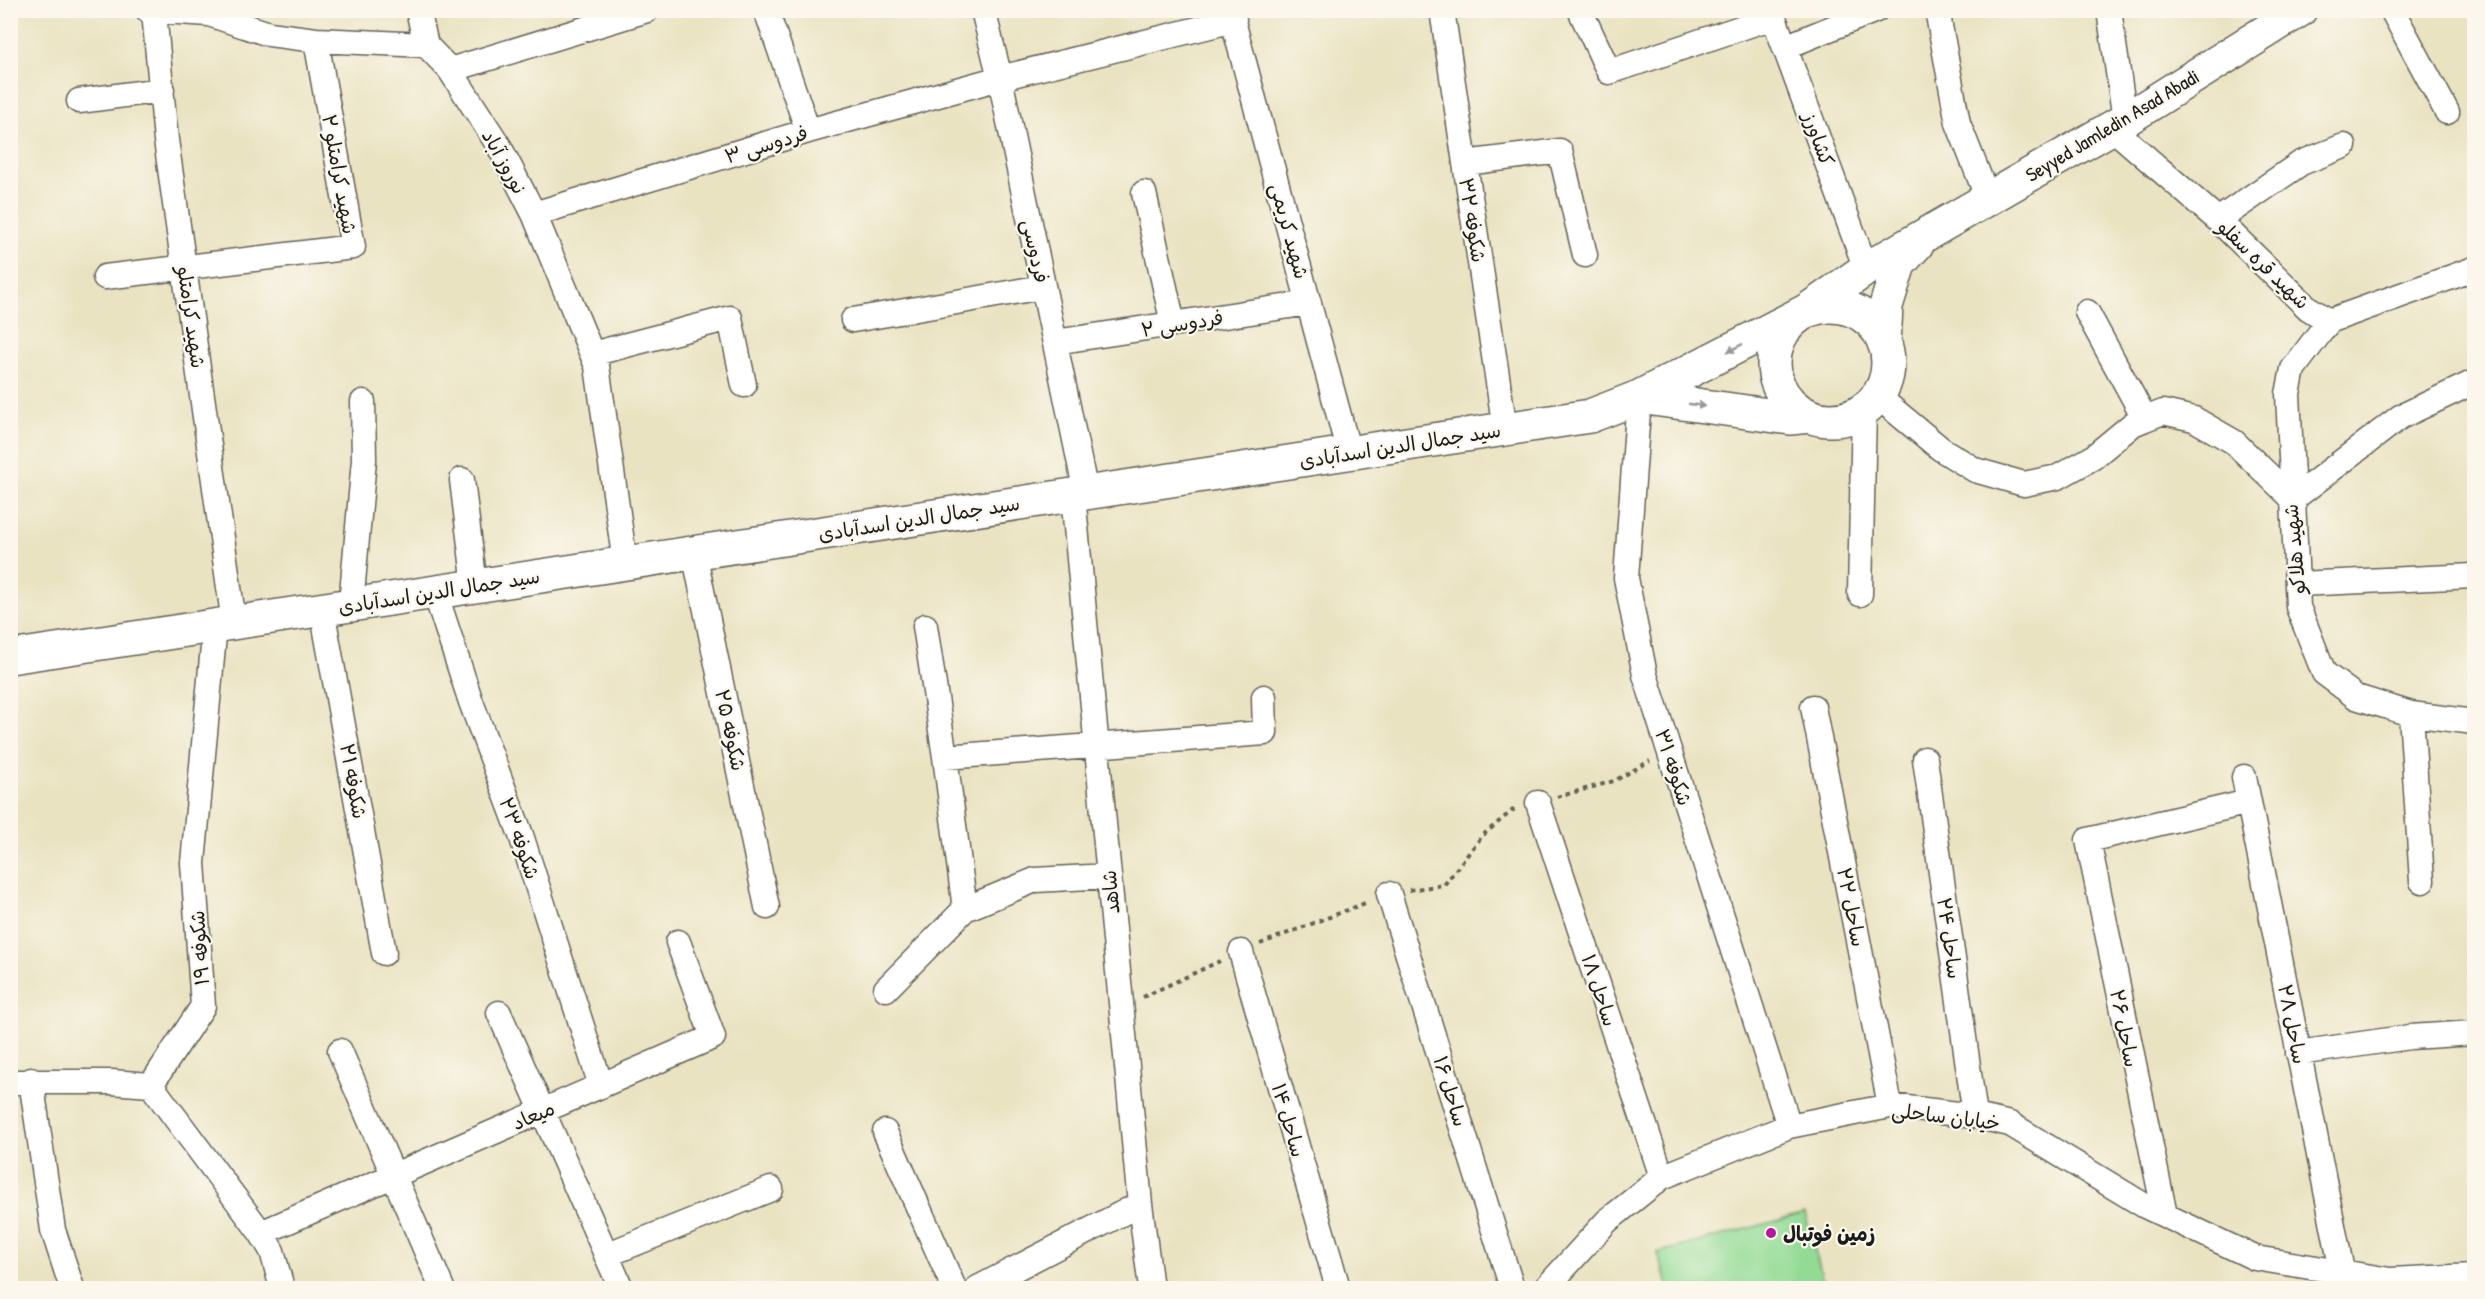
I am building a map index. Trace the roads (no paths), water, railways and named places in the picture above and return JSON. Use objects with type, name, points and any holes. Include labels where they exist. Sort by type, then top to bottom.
[{"type":"main road","name":"Seyyed Jamledin Asad Abadi","points":[[1806,311],[1866,268],[2118,123],[2300,10]]},
{"type":"main road","points":[[1639,397],[1790,418],[1810,416],[1828,420],[1847,417],[1870,403],[1886,380],[1888,361],[1884,343],[1886,306],[1899,264],[1922,237]]},
{"type":"main road","points":[[1810,416],[1794,406],[1782,392],[1774,374],[1774,355],[1779,337],[1790,322],[1806,311],[1824,306],[1843,307],[1861,314],[1875,327],[1884,343]]},
{"type":"main road","name":"سید جمال الدین اسدآبادی","points":[[10,657],[1590,416],[1639,397],[1806,311]]},
{"type":"street","points":[[151,11],[216,14],[269,34],[316,40],[426,45],[418,10]]},
{"type":"street","points":[[450,70],[647,10]]},
{"type":"street","points":[[766,10],[808,131]]},
{"type":"street","name":"فردوسی","points":[[983,10],[1000,78],[1055,342],[1080,494]]},
{"type":"street","name":"شکوفه ۳۲","points":[[1442,10],[1505,429]]},
{"type":"street","points":[[1580,10],[1610,72],[1772,14]]},
{"type":"street","points":[[1785,47],[1876,10]]},
{"type":"street","points":[[2109,10],[2118,123]]},
{"type":"street","points":[[2392,10],[2447,112]]},
{"type":"street","name":"شهید کرامتلو","points":[[151,11],[162,90],[166,140],[185,269],[224,624]]},
{"type":"street","name":"کشاورز","points":[[1772,14],[1866,268]]},
{"type":"street","name":"فردوسی ۳","points":[[534,214],[808,131],[1232,15]]},
{"type":"street","name":"شهید کریمی","points":[[1232,15],[1349,453]]},
{"type":"street","points":[[1938,15],[1958,123],[1988,199]]},
{"type":"street","name":"شهید کرامتلو ۲","points":[[185,269],[353,247],[316,40]]},
{"type":"street","name":"نوروز آباد","points":[[426,45],[450,70],[500,146],[534,214],[597,366],[625,563]]},
{"type":"street","points":[[79,101],[162,90]]},
{"type":"street","name":"شهید قره سفلو","points":[[2118,123],[2308,308],[2329,321],[2475,269]]},
{"type":"street","points":[[2218,220],[2301,164],[2344,146]]},
{"type":"street","points":[[1465,163],[1560,151],[1585,255]]},
{"type":"street","points":[[1144,193],[1173,324]]},
{"type":"street","points":[[105,277],[185,269]]},
{"type":"street","points":[[853,320],[1043,287]]},
{"type":"street","name":"فردوسی ۲","points":[[1055,342],[1309,303]]},
{"type":"street","points":[[2087,312],[2145,419]]},
{"type":"street","points":[[592,354],[730,318],[744,385]]},
{"type":"street","points":[[2293,499],[2288,394],[2293,369],[2329,321]]},
{"type":"street","points":[[2293,499],[2400,417],[2475,382]]},
{"type":"street","name":"شکوفه ۳۱","points":[[1639,397],[1626,578],[1645,675],[1789,1126]]},
{"type":"street","name":"شکوفه ۲۱","points":[[363,402],[364,460],[336,607],[384,952]]},
{"type":"street","points":[[1860,594],[1870,403]]},
{"type":"street","name":"شهید هلاکو","points":[[1870,403],[1975,470],[2024,484],[2058,477],[2092,458],[2133,424],[2163,412],[2194,419],[2234,442],[2293,499],[2298,607],[2324,673],[2356,697],[2411,714],[2475,722]]},
{"type":"street","points":[[462,480],[475,586]]},
{"type":"street","name":"شاهد","points":[[1080,494],[1096,744],[1140,1204],[1151,1288]]},
{"type":"street","name":"شکوفه ۲۵","points":[[694,552],[768,907]]},
{"type":"street","points":[[2297,584],[2475,576]]},
{"type":"street","name":"شکوفه ۲۳","points":[[435,592],[471,702],[521,835],[601,1086]]},
{"type":"street","name":"شکوفه ۱۹","points":[[151,1085],[202,1006],[193,863],[224,624]]},
{"type":"street","points":[[925,626],[945,757],[964,909]]},
{"type":"street","points":[[945,757],[1265,733],[1264,697]]},
{"type":"street","name":"ساحل ۲۲","points":[[1813,707],[1890,1106]]},
{"type":"street","points":[[2411,714],[2422,881]]},
{"type":"street","name":"ساحل ۲۴","points":[[1925,759],[1975,1116]]},
{"type":"street","name":"ساحل ۲۸","points":[[2244,777],[2342,1271]]},
{"type":"street","name":"ساحل ۲۶","points":[[2165,1215],[2088,840],[2249,802]]},
{"type":"street","name":"ساحل ۱۸","points":[[1538,803],[1662,1177]]},
{"type":"street","points":[[886,989],[964,909],[1035,880],[1109,876]]},
{"type":"street","name":"ساحل ۱۶","points":[[1389,894],[1512,1288]]},
{"type":"street","name":"میعاد","points":[[261,1233],[713,1037],[678,942]]},
{"type":"street","name":"ساحل ۱۴","points":[[1241,952],[1338,1288]]},
{"type":"street","points":[[499,1013],[621,1288]]},
{"type":"street","points":[[2298,1053],[2410,1037],[2475,1033]]},
{"type":"street","points":[[340,1052],[442,1288]]},
{"type":"street","points":[[72,1288],[53,1230],[21,1081],[151,1085],[261,1233],[272,1251],[282,1288]]},
{"type":"street","name":"خیابان ساحلی","points":[[1546,1288],[1607,1221],[1662,1177],[1789,1126],[1890,1106],[1975,1116],[2010,1124],[2145,1206],[2255,1258],[2390,1280],[2475,1276]]},
{"type":"street","points":[[885,1132],[954,1288]]},
{"type":"street","points":[[606,1255],[771,1189]]},
{"type":"street","points":[[978,1288],[1140,1204]]},
{"type":"place","name":"زمین فوتبال","points":[[1771,1233]]}]
